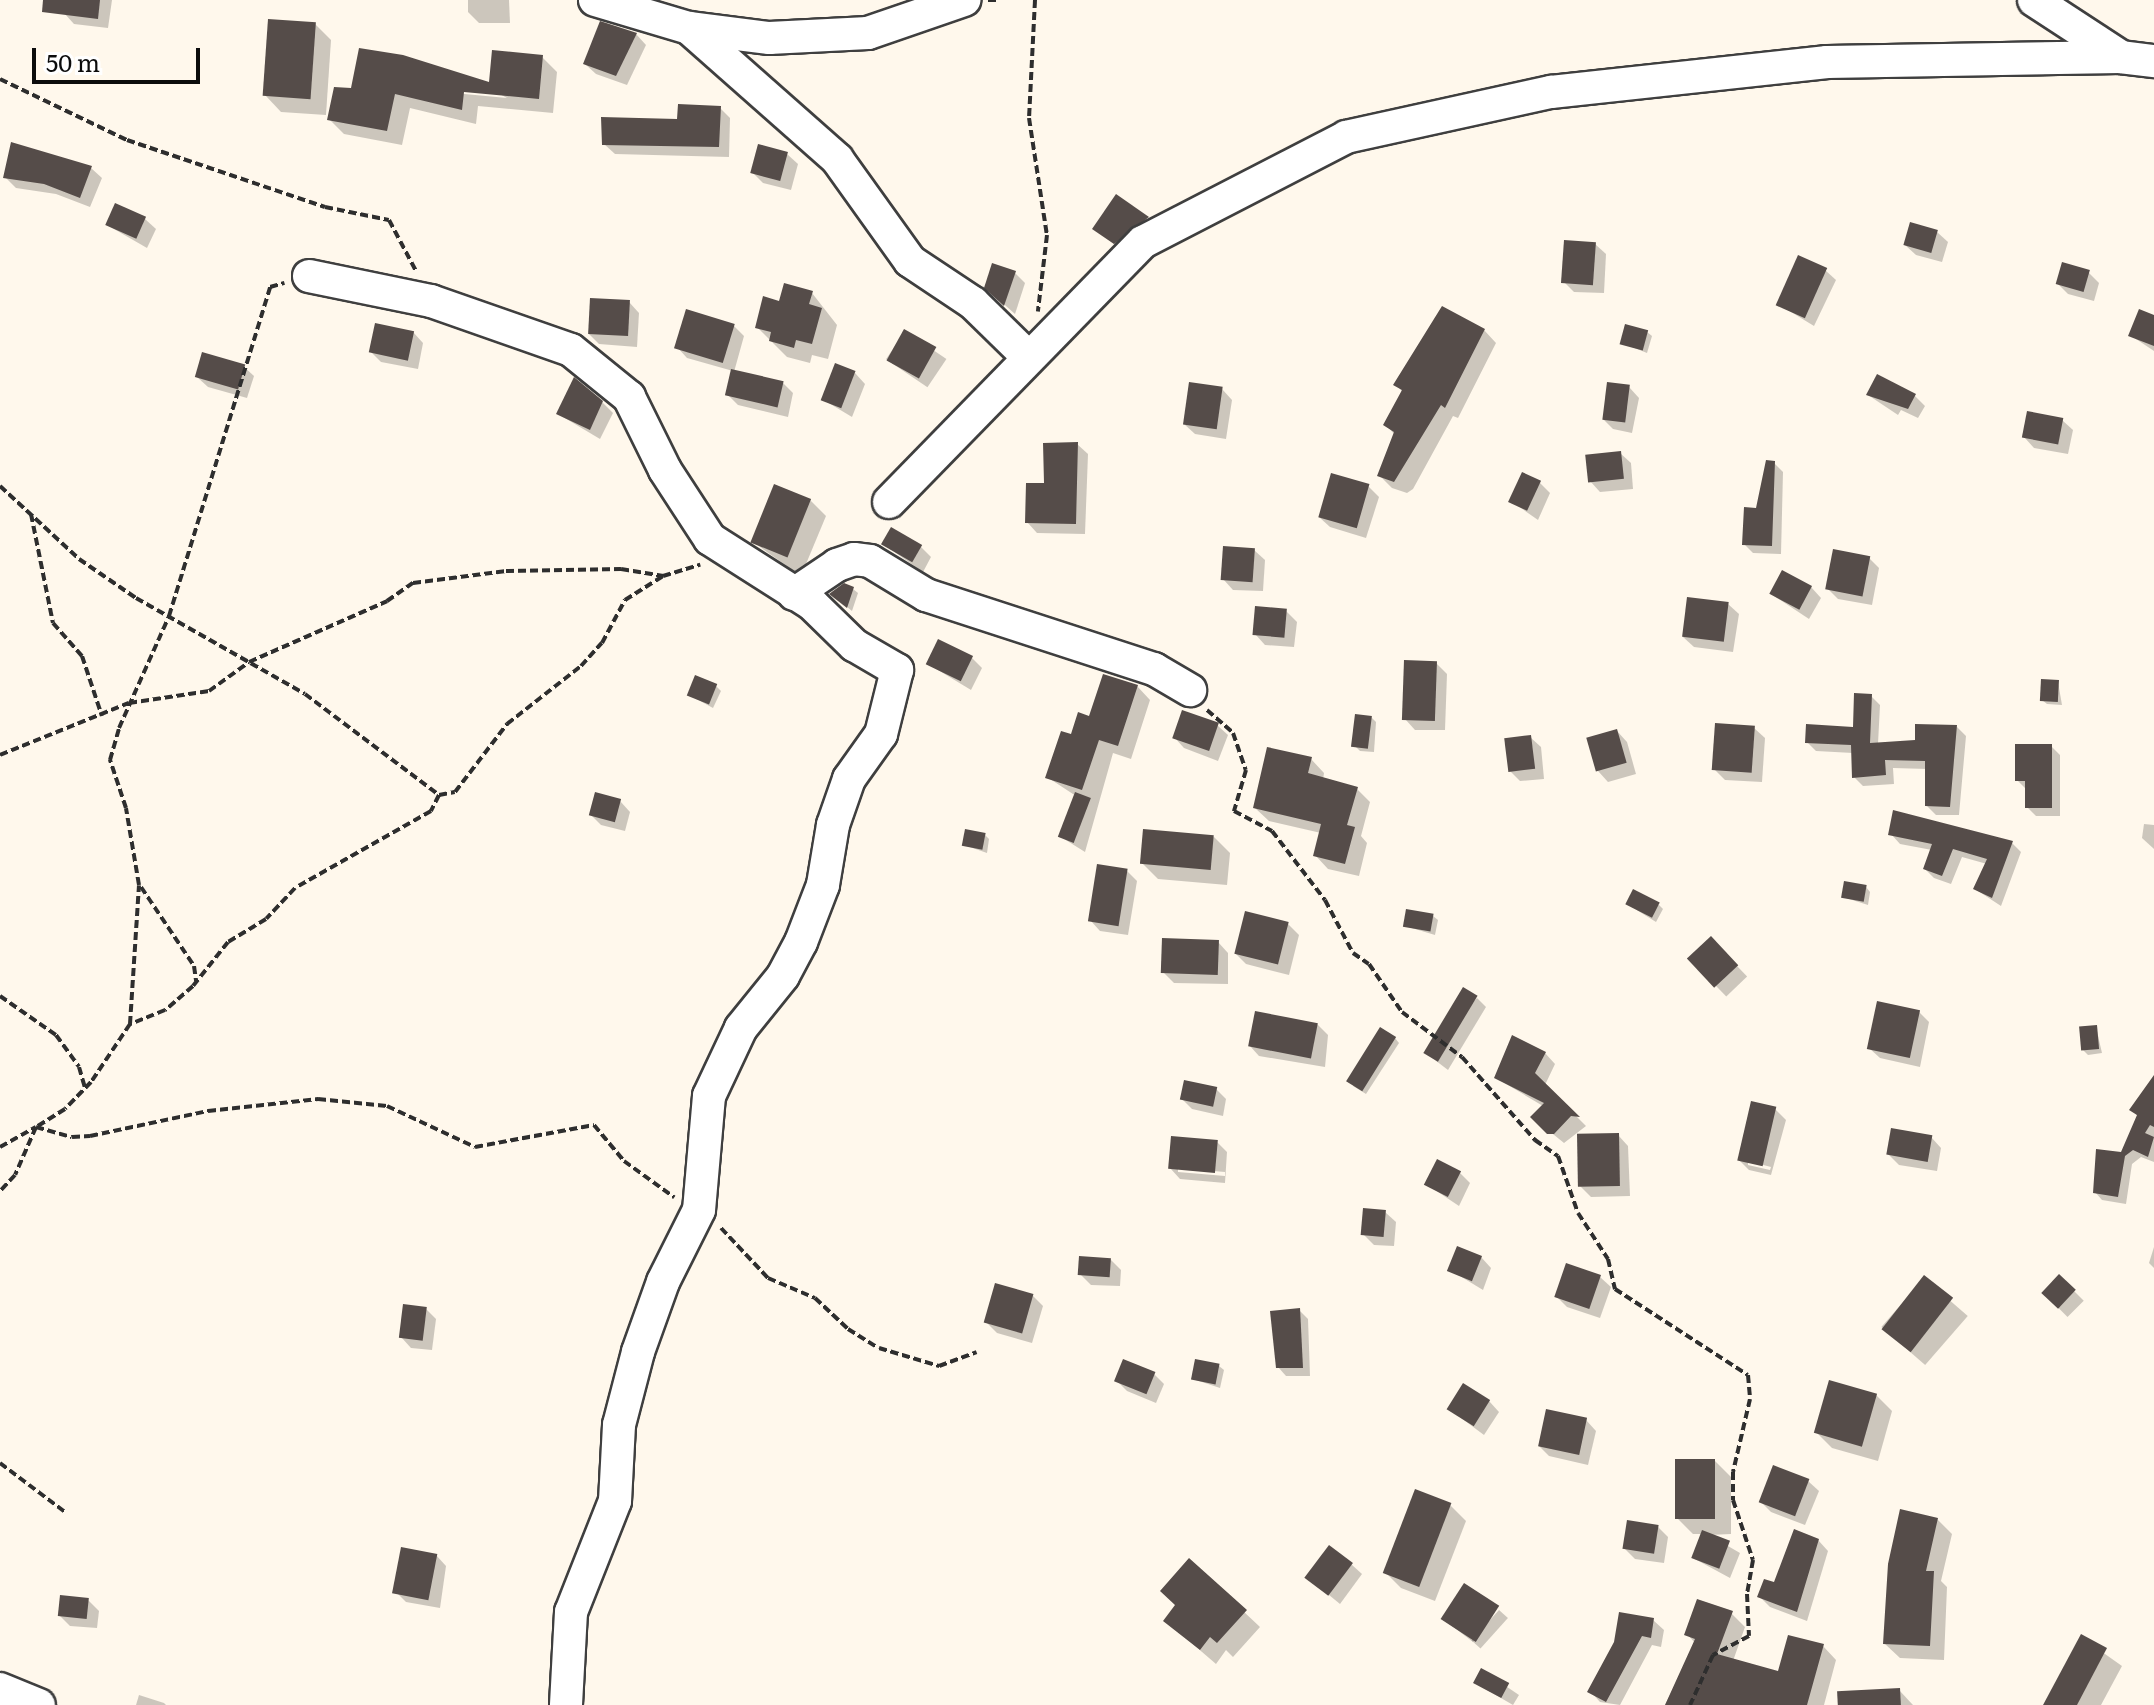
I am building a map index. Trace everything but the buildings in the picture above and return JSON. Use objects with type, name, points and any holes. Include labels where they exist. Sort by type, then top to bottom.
[{"type":"street","points":[[595,0],[689,28],[769,38],[868,33],[964,0]]},
{"type":"street","points":[[2034,0],[2154,78]]},
{"type":"street","points":[[689,28],[837,159],[910,261],[973,303],[1023,352]]},
{"type":"street","points":[[889,502],[1143,242],[1346,137],[1551,92],[1827,62],[2120,57],[2154,61]]},
{"type":"street","points":[[309,276],[431,301],[571,350],[629,397],[665,470],[710,539],[794,594],[854,645],[897,670],[881,734],[849,779],[833,825],[823,885],[801,942],[783,976],[741,1028],[709,1096],[699,1210],[663,1282],[619,1425],[615,1501],[571,1612],[566,1705]]},
{"type":"street","points":[[794,594],[837,565],[854,559],[870,561],[926,595],[1154,669],[1190,690]]},
{"type":"street","points":[[0,1689],[39,1705]]},
{"type":"path","points":[[1035,0],[1029,118],[1047,235],[1037,314]]},
{"type":"path","points":[[0,79],[127,140],[325,207],[389,220],[431,301]]},
{"type":"path","points":[[0,1147],[57,1116],[85,1089],[130,1024],[139,885],[126,808],[110,760],[129,703],[169,616],[270,287],[309,276]]},
{"type":"path","points":[[0,486],[79,559],[169,616],[305,694],[439,795],[455,792],[507,724],[581,666],[602,643],[625,600],[663,576],[729,554]]},
{"type":"path","points":[[30,512],[53,623],[82,656],[102,717]]},
{"type":"path","points":[[0,755],[102,717],[129,703],[209,691],[249,662],[424,581],[506,571],[621,569],[663,576]]},
{"type":"path","points":[[1190,690],[1233,733],[1246,770],[1234,811],[1272,831],[1325,900],[1353,953],[1369,964],[1402,1012],[1462,1057],[1535,1140],[1558,1156],[1578,1213],[1608,1259],[1615,1289],[1748,1375],[1750,1399],[1733,1472],[1733,1500],[1753,1560],[1747,1594],[1749,1636],[1713,1655],[1690,1705]]},
{"type":"path","points":[[130,1024],[165,1010],[196,983],[228,942],[266,919],[295,888],[434,808],[439,795]]},
{"type":"path","points":[[139,885],[194,966],[196,983]]},
{"type":"path","points":[[0,996],[56,1035],[79,1067],[85,1089]]},
{"type":"path","points":[[36,1127],[72,1137],[90,1136],[208,1111],[318,1099],[387,1106],[475,1147],[594,1125],[652,1186],[699,1210],[768,1278],[815,1298],[848,1329],[879,1348],[939,1366],[977,1352]]},
{"type":"path","points":[[0,1191],[15,1175],[36,1127]]},
{"type":"path","points":[[0,1463],[65,1512]]}]
